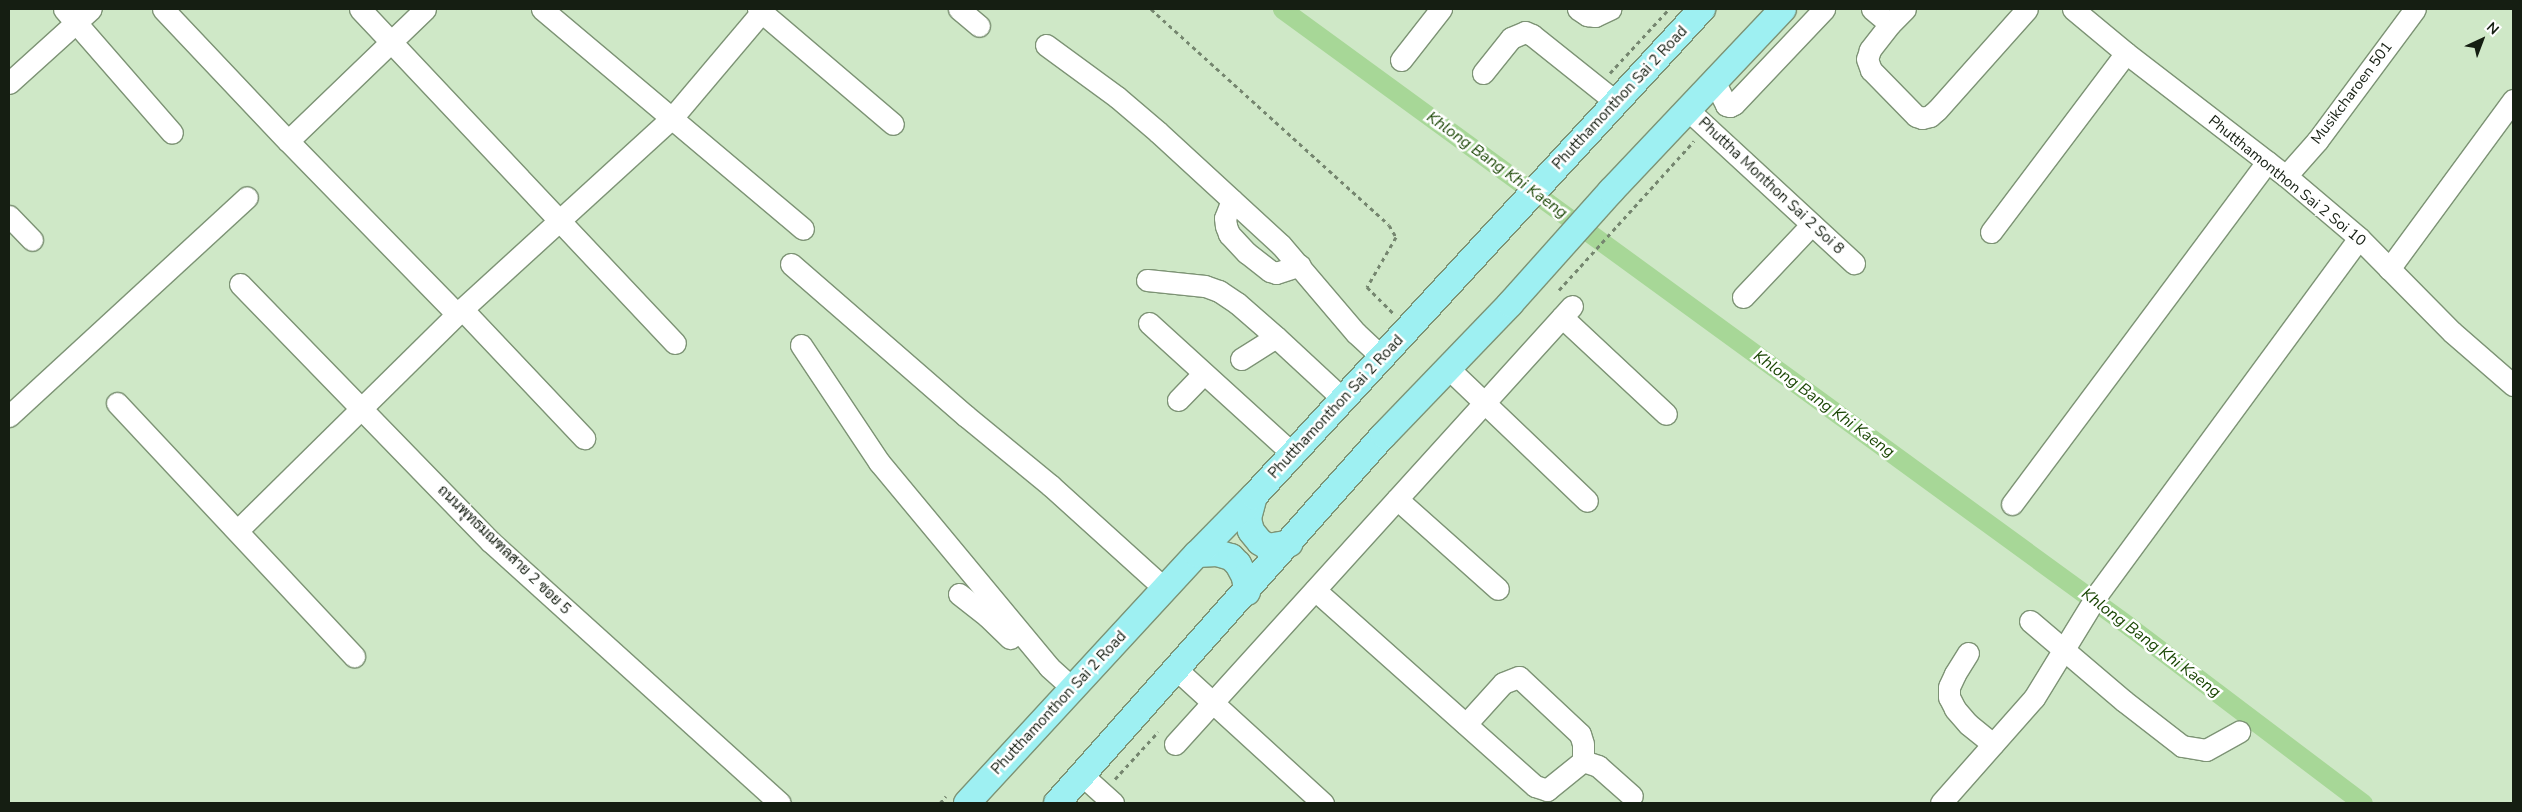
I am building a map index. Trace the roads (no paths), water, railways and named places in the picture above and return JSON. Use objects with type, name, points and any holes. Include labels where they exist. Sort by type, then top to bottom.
[{"type":"main road","name":"Phutthamonthon Sai 2 Road","points":[[967,803],[1472,260],[1562,160],[1607,95],[1657,57],[1704,9]]},
{"type":"main road","points":[[1057,803],[1247,592],[1384,435],[1510,304],[1611,191],[1783,9]]},
{"type":"main road","points":[[1254,496],[1248,519],[1251,531],[1260,542],[1268,547],[1277,547],[1290,543]]},
{"type":"main road","points":[[1197,554],[1217,553],[1231,557],[1238,564],[1245,577],[1247,592]]},
{"type":"street","points":[[163,9],[288,141],[584,438]]},
{"type":"street","points":[[360,9],[675,343]]},
{"type":"street","points":[[288,141],[425,9]]},
{"type":"street","points":[[542,9],[803,229]]},
{"type":"street","points":[[959,9],[979,26]]},
{"type":"street","points":[[1401,60],[1441,9]]},
{"type":"street","points":[[1578,9],[1587,15],[1595,16],[1610,9]]},
{"type":"street","points":[[1714,81],[1726,105],[1734,104],[1824,9]]},
{"type":"street","points":[[1872,9],[1898,16],[1870,50],[1867,58],[1871,70],[1910,111],[1922,118],[1930,116],[1937,110],[2027,9]]},
{"type":"street","name":"Phutthamonthon Sai 2 Soi 10","points":[[2073,9],[2126,53],[2286,176],[2359,238],[2452,332],[2513,385]]},
{"type":"street","name":"Musikcharoen 501","points":[[2286,176],[2317,141],[2416,9]]},
{"type":"street","points":[[238,530],[459,311],[672,118],[761,10],[894,124]]},
{"type":"street","points":[[9,83],[77,13],[172,133]]},
{"type":"street","points":[[1483,72],[1511,38],[1525,32],[1532,35],[1607,95]]},
{"type":"street","points":[[1046,45],[1117,97],[1232,200],[1300,265],[1321,294],[1356,333],[1382,356]]},
{"type":"street","points":[[1991,232],[2126,53]]},
{"type":"street","points":[[2389,269],[2513,100]]},
{"type":"street","name":"Phuttha Monthon Sai 2 Soi 8","points":[[1688,110],[1854,263]]},
{"type":"street","points":[[2012,504],[2268,162]]},
{"type":"street","points":[[9,416],[247,197]]},
{"type":"street","points":[[1232,200],[1225,218],[1226,226],[1229,234],[1247,253],[1270,271],[1276,273],[1300,265]]},
{"type":"street","points":[[9,216],[32,240]]},
{"type":"street","points":[[1743,297],[1812,224]]},
{"type":"street","points":[[1941,803],[2034,698],[2065,650],[2084,612],[2359,238]]},
{"type":"street","points":[[791,264],[973,422],[1050,485],[1166,588]]},
{"type":"street","points":[[1147,280],[1205,286],[1219,291],[1237,303],[1343,399]]},
{"type":"street","name":"ถนนพุทธมณฑลสาย 2 ซอย 5","points":[[240,284],[491,542],[780,803]]},
{"type":"street","points":[[1175,744],[1484,403],[1564,305],[1666,414]]},
{"type":"street","points":[[1149,323],[1293,454]]},
{"type":"street","points":[[1241,359],[1276,337]]},
{"type":"street","points":[[801,345],[879,462],[1070,691]]},
{"type":"street","points":[[1448,368],[1586,501]]},
{"type":"street","points":[[1178,400],[1204,373]]},
{"type":"street","points":[[117,403],[354,656]]},
{"type":"street","points":[[1397,499],[1498,589]]},
{"type":"street","points":[[1315,590],[1535,786],[1547,790],[1583,761],[1584,744],[1580,734],[1519,677],[1503,683],[1466,724]]},
{"type":"street","points":[[959,594],[1070,691]]},
{"type":"street","points":[[2030,621],[2124,701],[2182,746],[2206,750],[2218,746],[2239,732]]},
{"type":"street","points":[[1968,653],[1949,687],[1949,696],[1955,709],[1968,724],[1993,744]]},
{"type":"street","points":[[1176,669],[1323,803]]},
{"type":"street","points":[[1583,761],[1598,766],[1632,796]]},
{"type":"street","points":[[1082,775],[1113,803]]},
{"type":"waterway","name":"Khlong Bang Khi Kaeng","points":[[1282,9],[2130,627],[2363,803]]}]
